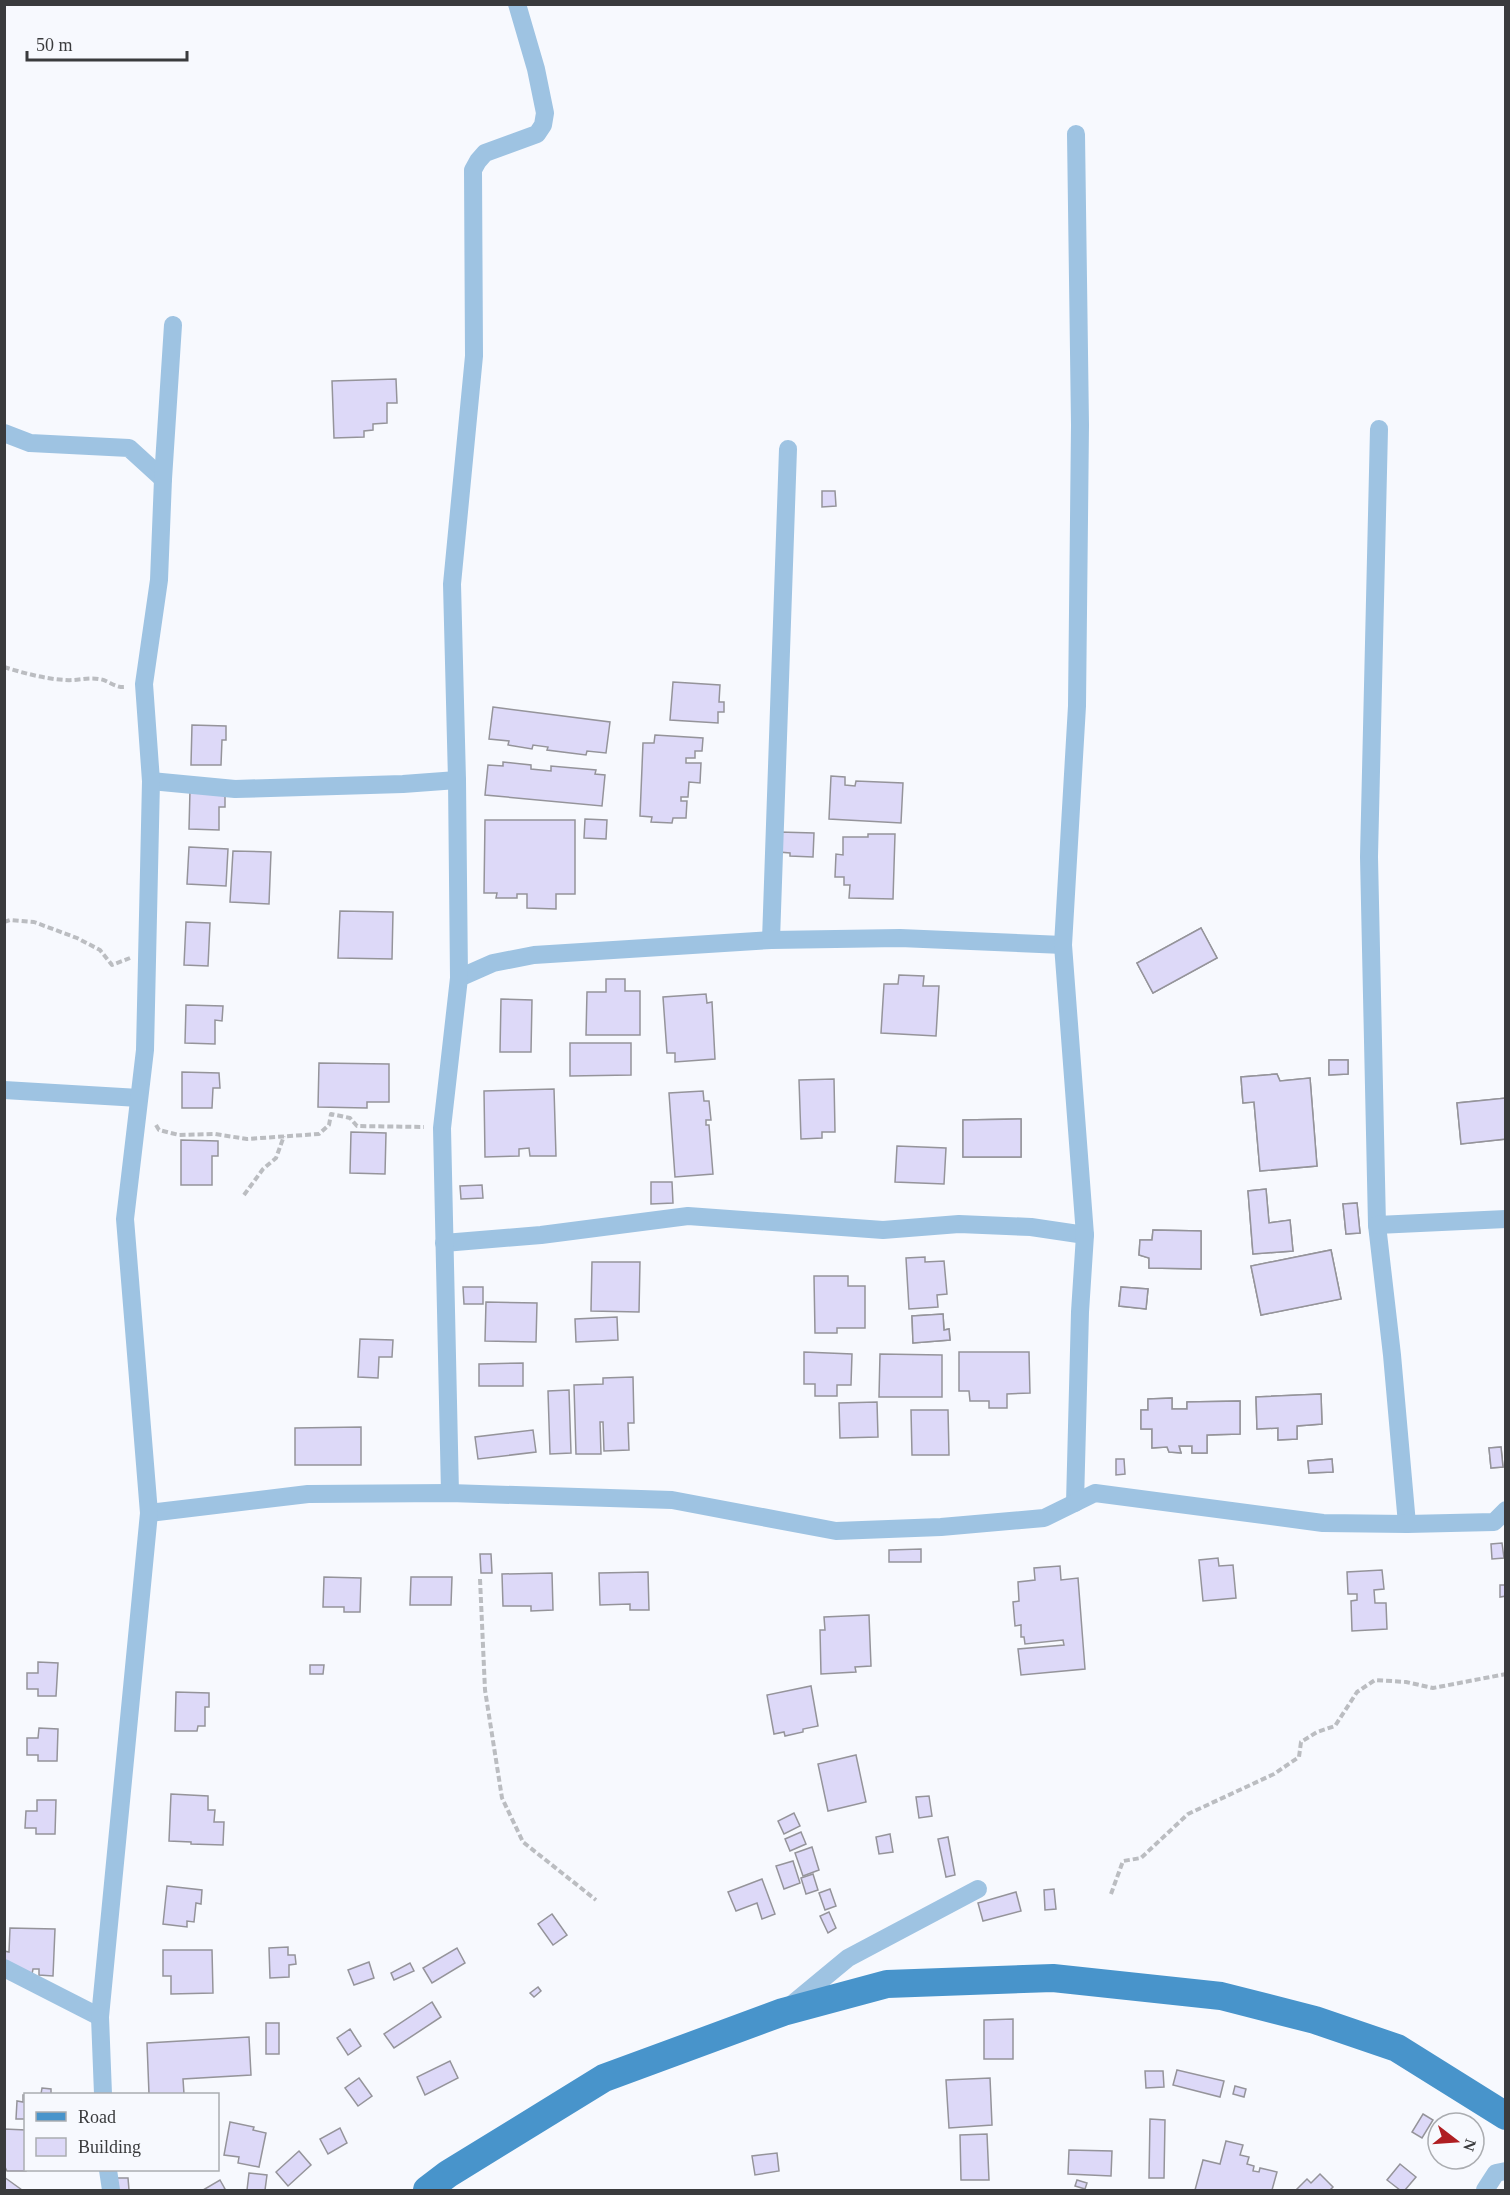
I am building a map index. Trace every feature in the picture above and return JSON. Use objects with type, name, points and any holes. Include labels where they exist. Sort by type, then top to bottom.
[{"type":"main road","points":[[427,2190],[448,2174],[604,2078],[783,2012],[886,1984],[1053,1978],[1221,1996],[1314,2020],[1397,2048],[1506,2116]]},
{"type":"street","points":[[450,1493],[442,1128],[459,978],[452,584],[474,356],[473,170],[485,153],[537,134],[543,124],[545,113],[536,69],[517,4]]},
{"type":"street","points":[[1075,1503],[1080,1312],[1085,1235],[1063,945],[1077,706],[1080,425],[1076,134]]},
{"type":"street","points":[[103,2093],[100,2017],[149,1513],[125,1219],[145,1050],[151,781],[144,684],[159,580],[173,326]]},
{"type":"street","points":[[1378,429],[1369,856],[1377,1225],[1392,1354],[1407,1524]]},
{"type":"street","points":[[4,433],[30,442],[129,448],[163,479]]},
{"type":"street","points":[[771,940],[788,449]]},
{"type":"street","points":[[151,781],[235,789],[403,784],[457,780]]},
{"type":"street","points":[[459,978],[493,963],[534,956],[771,940],[900,938],[1063,945]]},
{"type":"street","points":[[4,1090],[140,1098]]},
{"type":"street","points":[[444,1243],[541,1235],[688,1215],[883,1230],[959,1224],[1019,1226],[1085,1235]]},
{"type":"street","points":[[1377,1225],[1506,1219]]},
{"type":"street","points":[[149,1513],[308,1494],[450,1493],[672,1500],[836,1531],[941,1527],[1044,1518],[1095,1493],[1323,1523],[1494,1522],[1506,1510]]},
{"type":"street","points":[[783,2012],[848,1958],[978,1889]]},
{"type":"street","points":[[4,1968],[100,2017]]},
{"type":"street","points":[[108,2171],[111,2190]]},
{"type":"street","points":[[1485,2190],[1496,2173],[1506,2171]]},
{"type":"path","points":[[4,667],[65,680],[90,678],[106,680],[119,688],[144,684]]},
{"type":"path","points":[[4,922],[10,920],[34,922],[77,938],[100,950],[112,965],[147,952]]},
{"type":"path","points":[[140,1098],[159,1130],[179,1135],[215,1134],[247,1139],[319,1134],[329,1125],[331,1114],[351,1118],[357,1126],[442,1128]]},
{"type":"path","points":[[244,1195],[263,1169],[276,1158],[284,1136]]},
{"type":"path","points":[[480,1579],[485,1690],[502,1798],[523,1842],[596,1900]]},
{"type":"path","points":[[1111,1894],[1123,1861],[1141,1858],[1188,1814],[1274,1774],[1299,1757],[1301,1742],[1317,1732],[1335,1726],[1357,1692],[1375,1680],[1406,1682],[1433,1688],[1506,1674]]},
{"type":"building","points":[[396,379],[397,403],[387,403],[387,423],[373,424],[373,430],[364,431],[364,437],[334,438],[332,381]]},
{"type":"building","points":[[822,491],[835,491],[836,506],[822,507]]},
{"type":"building","points":[[673,682],[720,685],[719,702],[724,702],[724,712],[718,712],[718,723],[670,720]]},
{"type":"building","points":[[493,707],[610,722],[606,753],[587,751],[586,755],[547,750],[548,747],[533,745],[532,749],[508,745],[509,741],[489,739]]},
{"type":"building","points":[[192,725],[226,726],[226,740],[222,740],[221,765],[191,765]]},
{"type":"building","points":[[655,735],[703,738],[702,751],[695,751],[695,758],[686,758],[686,763],[701,763],[700,783],[689,782],[688,797],[681,797],[681,801],[687,801],[686,818],[673,818],[672,823],[651,822],[652,817],[640,816],[643,743],[654,743]]},
{"type":"building","points":[[503,762],[531,765],[531,769],[551,771],[551,766],[596,770],[595,774],[605,775],[602,806],[485,795],[488,765],[503,766]]},
{"type":"building","points":[[831,776],[845,777],[845,785],[855,786],[856,781],[903,783],[901,823],[829,819]]},
{"type":"building","points":[[190,790],[225,792],[225,807],[219,807],[219,830],[189,829]]},
{"type":"building","points":[[585,819],[607,820],[606,839],[584,838]]},
{"type":"building","points":[[485,820],[575,820],[575,894],[556,894],[556,909],[527,908],[527,894],[517,894],[517,898],[496,898],[497,893],[484,893]]},
{"type":"building","points":[[779,832],[814,833],[813,857],[790,856],[790,853],[779,852]]},
{"type":"building","points":[[868,834],[895,834],[893,899],[849,898],[850,885],[844,885],[844,877],[835,877],[836,854],[843,855],[843,837],[868,837]]},
{"type":"building","points":[[189,847],[228,849],[226,886],[187,884]]},
{"type":"building","points":[[233,851],[271,852],[269,904],[230,902]]},
{"type":"building","points":[[340,911],[393,912],[392,959],[338,958]]},
{"type":"building","points":[[186,922],[210,923],[208,966],[184,965]]},
{"type":"building","points":[[1201,928],[1217,958],[1153,993],[1137,963]]},
{"type":"building","points":[[1201,928],[1217,958],[1153,993],[1137,963]]},
{"type":"building","points":[[899,975],[924,976],[923,986],[939,986],[936,1036],[881,1033],[884,984],[898,984]]},
{"type":"building","points":[[606,979],[625,979],[625,991],[640,991],[640,1035],[586,1035],[587,992],[606,992]]},
{"type":"building","points":[[706,994],[707,1003],[712,1002],[715,1059],[675,1062],[675,1053],[667,1053],[663,997]]},
{"type":"building","points":[[501,999],[532,1000],[531,1052],[500,1052]]},
{"type":"building","points":[[186,1005],[223,1006],[222,1021],[215,1020],[215,1044],[185,1043]]},
{"type":"building","points":[[570,1043],[631,1043],[631,1075],[570,1076]]},
{"type":"building","points":[[1329,1060],[1348,1060],[1348,1074],[1329,1075]]},
{"type":"building","points":[[1329,1060],[1348,1060],[1348,1074],[1329,1075]]},
{"type":"building","points":[[319,1063],[389,1064],[389,1102],[367,1102],[367,1108],[318,1107]]},
{"type":"building","points":[[182,1072],[219,1073],[220,1088],[213,1088],[212,1108],[182,1108]]},
{"type":"building","points":[[1277,1074],[1280,1081],[1310,1078],[1317,1166],[1260,1171],[1254,1102],[1243,1103],[1241,1077]]},
{"type":"building","points":[[1277,1074],[1280,1081],[1310,1078],[1317,1166],[1260,1171],[1254,1102],[1243,1103],[1241,1077]]},
{"type":"building","points":[[834,1079],[835,1132],[822,1132],[822,1138],[801,1139],[799,1080]]},
{"type":"building","points":[[554,1089],[556,1156],[530,1156],[529,1148],[519,1149],[519,1156],[485,1157],[484,1091]]},
{"type":"building","points":[[703,1091],[704,1101],[709,1101],[711,1120],[706,1120],[706,1125],[709,1125],[713,1174],[675,1177],[669,1093]]},
{"type":"building","points":[[1506,1098],[1506,1139],[1461,1144],[1457,1103]]},
{"type":"building","points":[[1506,1098],[1506,1139],[1461,1144],[1457,1103]]},
{"type":"building","points":[[1021,1119],[1021,1157],[963,1157],[963,1120]]},
{"type":"building","points":[[1021,1119],[1021,1157],[963,1157],[963,1120]]},
{"type":"building","points":[[351,1132],[386,1133],[385,1174],[350,1173]]},
{"type":"building","points":[[181,1140],[218,1141],[218,1156],[212,1156],[212,1185],[181,1185]]},
{"type":"building","points":[[897,1146],[946,1148],[944,1184],[895,1182]]},
{"type":"building","points":[[651,1182],[672,1182],[673,1203],[651,1204]]},
{"type":"building","points":[[482,1185],[483,1198],[461,1199],[460,1186]]},
{"type":"building","points":[[1266,1189],[1269,1223],[1290,1220],[1293,1251],[1253,1254],[1248,1191]]},
{"type":"building","points":[[1266,1189],[1269,1223],[1290,1220],[1293,1251],[1253,1254],[1248,1191]]},
{"type":"building","points":[[1357,1203],[1360,1233],[1346,1234],[1343,1204]]},
{"type":"building","points":[[1357,1203],[1360,1233],[1346,1234],[1343,1204]]},
{"type":"building","points":[[1153,1230],[1201,1231],[1201,1269],[1149,1268],[1149,1258],[1139,1255],[1140,1240],[1152,1240]]},
{"type":"building","points":[[1153,1230],[1201,1231],[1201,1269],[1149,1268],[1149,1258],[1139,1255],[1140,1240],[1152,1240]]},
{"type":"building","points":[[1331,1250],[1341,1299],[1261,1315],[1251,1266]]},
{"type":"building","points":[[1331,1250],[1341,1299],[1261,1315],[1251,1266]]},
{"type":"building","points":[[925,1257],[925,1262],[944,1261],[947,1294],[937,1295],[938,1307],[909,1309],[906,1258]]},
{"type":"building","points":[[592,1262],[640,1262],[639,1312],[591,1311]]},
{"type":"building","points":[[814,1276],[848,1276],[848,1286],[865,1286],[865,1328],[837,1328],[837,1333],[815,1333]]},
{"type":"building","points":[[463,1287],[483,1287],[483,1304],[464,1304]]},
{"type":"building","points":[[1121,1287],[1148,1289],[1146,1309],[1119,1306]]},
{"type":"building","points":[[1121,1287],[1148,1289],[1146,1309],[1119,1306]]},
{"type":"building","points":[[486,1302],[537,1303],[536,1342],[485,1341]]},
{"type":"building","points":[[943,1314],[944,1330],[949,1329],[950,1340],[913,1343],[912,1316]]},
{"type":"building","points":[[943,1314],[944,1330],[949,1329],[950,1340],[913,1343],[912,1316]]},
{"type":"building","points":[[617,1317],[618,1340],[576,1342],[575,1319]]},
{"type":"building","points":[[360,1339],[393,1340],[392,1357],[379,1357],[378,1378],[358,1377]]},
{"type":"building","points":[[804,1352],[852,1354],[851,1385],[837,1385],[837,1396],[815,1396],[815,1384],[804,1384]]},
{"type":"building","points":[[959,1352],[1029,1352],[1030,1393],[1007,1394],[1007,1408],[989,1408],[989,1401],[970,1401],[969,1391],[959,1391]]},
{"type":"building","points":[[880,1354],[942,1355],[942,1397],[879,1397]]},
{"type":"building","points":[[523,1363],[523,1386],[479,1386],[479,1364]]},
{"type":"building","points":[[633,1377],[634,1423],[628,1423],[629,1450],[604,1451],[603,1422],[600,1422],[601,1454],[576,1454],[574,1385],[603,1384],[603,1378]]},
{"type":"building","points":[[569,1390],[571,1453],[550,1454],[548,1391]]},
{"type":"building","points":[[1321,1394],[1322,1424],[1297,1426],[1297,1439],[1278,1440],[1278,1428],[1257,1429],[1256,1397]]},
{"type":"building","points":[[1321,1394],[1322,1424],[1297,1426],[1297,1439],[1278,1440],[1278,1428],[1257,1429],[1256,1397]]},
{"type":"building","points":[[1172,1398],[1172,1409],[1187,1409],[1187,1402],[1240,1401],[1240,1434],[1207,1435],[1207,1453],[1192,1453],[1192,1446],[1179,1446],[1181,1453],[1169,1452],[1167,1447],[1152,1448],[1152,1429],[1141,1429],[1141,1410],[1148,1410],[1148,1399]]},
{"type":"building","points":[[1172,1398],[1172,1409],[1187,1409],[1187,1402],[1240,1401],[1240,1434],[1207,1435],[1207,1453],[1192,1453],[1192,1446],[1179,1446],[1181,1453],[1169,1452],[1167,1447],[1152,1448],[1152,1429],[1141,1429],[1141,1410],[1148,1410],[1148,1399]]},
{"type":"building","points":[[877,1402],[878,1437],[840,1438],[839,1403]]},
{"type":"building","points":[[911,1410],[948,1410],[949,1455],[912,1455]]},
{"type":"building","points":[[361,1427],[361,1465],[295,1465],[295,1428]]},
{"type":"building","points":[[533,1430],[536,1452],[478,1459],[475,1437]]},
{"type":"building","points":[[1501,1447],[1503,1467],[1491,1468],[1489,1448]]},
{"type":"building","points":[[1501,1447],[1503,1467],[1491,1468],[1489,1448]]},
{"type":"building","points":[[1116,1459],[1124,1459],[1125,1474],[1116,1475]]},
{"type":"building","points":[[1332,1459],[1333,1472],[1309,1473],[1308,1461]]},
{"type":"building","points":[[1332,1459],[1333,1472],[1309,1473],[1308,1461]]},
{"type":"building","points":[[1502,1543],[1504,1558],[1492,1559],[1491,1544]]},
{"type":"building","points":[[921,1549],[921,1562],[889,1562],[889,1550]]},
{"type":"building","points":[[480,1554],[491,1554],[492,1573],[481,1573]]},
{"type":"building","points":[[1218,1558],[1219,1566],[1233,1565],[1236,1598],[1203,1601],[1199,1560]]},
{"type":"building","points":[[1060,1566],[1061,1580],[1078,1578],[1085,1669],[1021,1675],[1018,1649],[1064,1645],[1063,1640],[1025,1644],[1024,1637],[1021,1637],[1021,1625],[1015,1626],[1013,1602],[1019,1601],[1018,1582],[1035,1580],[1034,1568]]},
{"type":"building","points":[[1382,1570],[1384,1589],[1374,1590],[1375,1603],[1386,1603],[1387,1629],[1352,1631],[1351,1601],[1357,1600],[1357,1594],[1348,1594],[1347,1572]]},
{"type":"building","points":[[648,1572],[649,1610],[630,1610],[630,1604],[600,1605],[599,1573]]},
{"type":"building","points":[[552,1573],[553,1610],[531,1611],[531,1606],[503,1606],[502,1574]]},
{"type":"building","points":[[324,1577],[361,1578],[360,1612],[344,1612],[344,1607],[323,1607]]},
{"type":"building","points":[[411,1577],[452,1577],[451,1605],[410,1605]]},
{"type":"building","points":[[1500,1585],[1506,1585],[1506,1596],[1500,1597]]},
{"type":"building","points":[[869,1615],[871,1666],[855,1667],[856,1672],[821,1674],[820,1630],[825,1630],[824,1617]]},
{"type":"building","points":[[38,1662],[58,1663],[56,1696],[38,1696],[38,1689],[27,1689],[27,1673],[38,1673]]},
{"type":"building","points":[[310,1665],[324,1665],[323,1674],[310,1674]]},
{"type":"building","points":[[811,1686],[818,1726],[785,1736],[784,1732],[774,1734],[767,1695]]},
{"type":"building","points":[[176,1692],[209,1693],[209,1707],[205,1707],[205,1726],[198,1726],[197,1731],[175,1731]]},
{"type":"building","points":[[39,1728],[58,1729],[57,1761],[38,1761],[38,1755],[27,1755],[27,1738],[38,1738]]},
{"type":"building","points":[[856,1755],[866,1802],[828,1811],[818,1764]]},
{"type":"building","points":[[171,1794],[208,1796],[208,1810],[215,1810],[214,1822],[224,1822],[223,1845],[169,1841]]},
{"type":"building","points":[[929,1796],[932,1816],[919,1818],[916,1797]]},
{"type":"building","points":[[37,1800],[56,1800],[55,1834],[36,1834],[36,1828],[25,1828],[26,1811],[37,1811]]},
{"type":"building","points":[[794,1813],[800,1826],[784,1834],[778,1821]]},
{"type":"building","points":[[801,1832],[806,1844],[790,1851],[785,1839]]},
{"type":"building","points":[[890,1834],[893,1852],[879,1854],[876,1837]]},
{"type":"building","points":[[948,1837],[955,1875],[946,1877],[938,1839]]},
{"type":"building","points":[[812,1847],[819,1870],[803,1876],[795,1853]]},
{"type":"building","points":[[793,1861],[800,1883],[784,1889],[776,1866]]},
{"type":"building","points":[[813,1874],[818,1890],[806,1894],[801,1878]]},
{"type":"building","points":[[762,1879],[775,1914],[762,1919],[757,1903],[736,1911],[728,1892]]},
{"type":"building","points":[[167,1886],[202,1890],[201,1904],[196,1903],[194,1922],[187,1921],[187,1927],[163,1924]]},
{"type":"building","points":[[830,1889],[836,1906],[825,1910],[819,1893]]},
{"type":"building","points":[[1054,1889],[1056,1909],[1045,1910],[1044,1890]]},
{"type":"building","points":[[1016,1892],[1021,1911],[983,1921],[978,1903]]},
{"type":"building","points":[[829,1912],[836,1928],[828,1933],[820,1916]]},
{"type":"building","points":[[552,1914],[567,1935],[553,1945],[538,1924]]},
{"type":"building","points":[[10,1928],[55,1929],[53,1976],[39,1975],[39,1969],[33,1969],[32,1974],[4,1967],[4,1951],[9,1952]]},
{"type":"building","points":[[288,1947],[288,1955],[295,1955],[296,1964],[289,1965],[289,1977],[270,1978],[269,1948]]},
{"type":"building","points":[[457,1948],[465,1963],[432,1983],[423,1968]]},
{"type":"building","points":[[163,1950],[212,1950],[213,1993],[171,1994],[171,1976],[163,1976]]},
{"type":"building","points":[[369,1962],[374,1978],[354,1985],[348,1970]]},
{"type":"building","points":[[410,1963],[414,1971],[394,1980],[391,1973]]},
{"type":"building","points":[[538,1987],[541,1991],[534,1997],[530,1993]]},
{"type":"building","points":[[432,2002],[441,2017],[394,2048],[384,2034]]},
{"type":"building","points":[[1013,2019],[1013,2059],[984,2059],[984,2020]]},
{"type":"building","points":[[266,2023],[279,2023],[279,2054],[266,2054]]},
{"type":"building","points":[[350,2029],[361,2046],[348,2055],[337,2038]]},
{"type":"building","points":[[249,2037],[251,2075],[183,2079],[184,2093],[149,2093],[147,2043]]},
{"type":"building","points":[[450,2061],[458,2078],[425,2095],[417,2077]]},
{"type":"building","points":[[1177,2070],[1224,2081],[1220,2097],[1173,2085]]},
{"type":"building","points":[[1145,2071],[1163,2071],[1164,2087],[1146,2088]]},
{"type":"building","points":[[359,2078],[372,2096],[358,2106],[345,2088]]},
{"type":"building","points":[[990,2078],[992,2125],[949,2128],[946,2080]]},
{"type":"building","points":[[1235,2086],[1246,2089],[1244,2097],[1233,2094]]},
{"type":"building","points":[[42,2088],[51,2089],[51,2093],[41,2093]]},
{"type":"building","points":[[24,2095],[24,2119],[16,2119],[17,2101],[23,2102]]},
{"type":"building","points":[[1423,2114],[1426,2116],[1426,2131],[1422,2138],[1412,2132]]},
{"type":"building","points":[[1150,2119],[1165,2120],[1164,2178],[1149,2178]]},
{"type":"building","points":[[230,2122],[254,2127],[253,2130],[266,2133],[259,2167],[238,2163],[239,2157],[224,2155]]},
{"type":"building","points":[[340,2128],[347,2143],[328,2154],[320,2139]]},
{"type":"building","points":[[4,2129],[24,2130],[24,2171],[7,2171],[4,2165]]},
{"type":"building","points":[[987,2134],[989,2180],[961,2180],[960,2135]]},
{"type":"building","points":[[1226,2141],[1243,2145],[1240,2155],[1249,2157],[1247,2164],[1254,2166],[1253,2171],[1259,2172],[1260,2168],[1277,2172],[1272,2190],[1195,2190],[1203,2160],[1220,2164]]},
{"type":"building","points":[[1069,2150],[1112,2151],[1111,2176],[1068,2174]]},
{"type":"building","points":[[299,2151],[311,2165],[288,2186],[276,2172]]},
{"type":"building","points":[[777,2153],[779,2171],[755,2175],[752,2156]]},
{"type":"building","points":[[1400,2164],[1416,2177],[1405,2190],[1400,2190],[1387,2180]]},
{"type":"building","points":[[249,2173],[267,2175],[265,2190],[247,2190]]},
{"type":"building","points":[[1320,2174],[1333,2187],[1330,2190],[1296,2190],[1307,2179],[1311,2183]]},
{"type":"building","points":[[4,2177],[22,2190],[4,2190]]},
{"type":"building","points":[[114,2178],[128,2178],[129,2190],[115,2190]]},
{"type":"building","points":[[220,2180],[225,2189],[203,2190]]},
{"type":"building","points":[[1077,2180],[1087,2183],[1085,2189],[1075,2186]]}]
